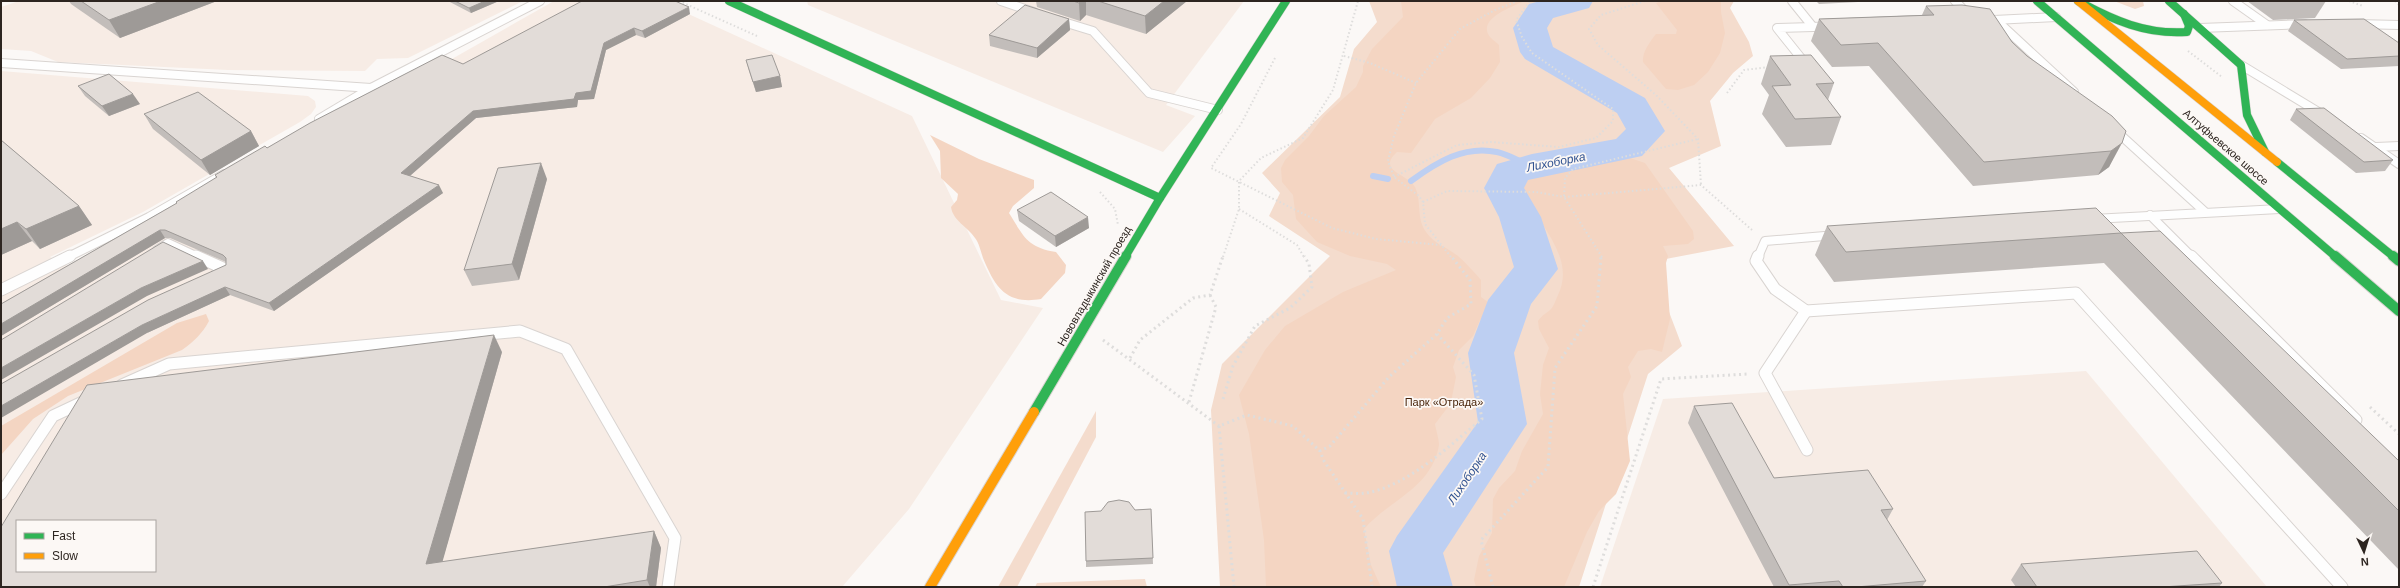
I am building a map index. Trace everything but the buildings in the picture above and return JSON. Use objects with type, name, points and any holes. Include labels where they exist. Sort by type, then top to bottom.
[{"type":"main road","points":[[729,1],[1160,198]]},
{"type":"main road","name":"Нововладыкинский проезд","points":[[930,587],[1160,198],[1218,110],[1286,1]]},
{"type":"main road","name":"Алтуфьевское шоссе","points":[[2037,1],[2399,311]]},
{"type":"main road","points":[[2078,1],[2145,32],[2163,36],[2187,32],[2189,26],[2184,14]]},
{"type":"main road","name":"Алтуфьевское шоссе","points":[[2078,1],[2399,261]]},
{"type":"main road","points":[[2169,1],[2241,65],[2246,77],[2247,114],[2253,131],[2265,152]]},
{"type":"lane","points":[[312,123],[371,88],[540,1]]},
{"type":"lane","points":[[1001,1],[1093,32],[1149,93],[1218,110]]},
{"type":"lane","points":[[1792,1],[1813,27]]},
{"type":"lane","points":[[1955,1],[1976,20],[1962,21]]},
{"type":"lane","points":[[2233,1],[2267,25]]},
{"type":"lane","points":[[1982,20],[2056,17]]},
{"type":"lane","points":[[1996,20],[2079,96]]},
{"type":"lane","points":[[2346,23],[2399,26]]},
{"type":"lane","points":[[2200,28],[2315,24]]},
{"type":"lane","points":[[1805,63],[1777,28],[1837,26]]},
{"type":"lane","points":[[1,63],[371,88]]},
{"type":"lane","points":[[2241,65],[2336,122]]},
{"type":"lane","points":[[2108,123],[2205,212]]},
{"type":"lane","points":[[2356,135],[2376,147],[2399,164]]},
{"type":"lane","points":[[2376,147],[2399,146]]},
{"type":"lane","points":[[1,290],[149,217],[230,170]]},
{"type":"lane","points":[[2079,220],[2279,209]]},
{"type":"lane","points":[[2150,216],[2365,428]]},
{"type":"lane","points":[[1850,234],[1765,241],[1756,261],[1775,289],[1806,311],[2076,293],[2342,587]]},
{"type":"lane","points":[[148,256],[168,244],[225,269],[212,275]]},
{"type":"lane","points":[[1806,311],[1765,373],[1807,450]]},
{"type":"lane","points":[[111,390],[169,364],[520,331],[566,349],[675,538],[668,587]]},
{"type":"lane","points":[[1,494],[53,416],[96,396]]},
{"type":"path","points":[[1189,402],[1216,307],[1210,295],[1239,209],[1239,181],[1261,158],[1303,138],[1333,90],[1344,56],[1358,1]]},
{"type":"path","points":[[1320,451],[1330,446],[1389,377],[1437,334],[1447,318],[1471,304],[1470,280],[1425,224],[1423,202],[1419,196],[1394,177],[1388,161],[1394,136],[1416,83],[1460,29],[1495,10],[1518,1]]},
{"type":"path","points":[[1394,177],[1457,145],[1491,142],[1560,147],[1596,138],[1613,121],[1613,109],[1532,53],[1522,37],[1516,20],[1530,1]]},
{"type":"path","points":[[1644,1],[1601,15],[1589,29],[1598,45],[1656,96],[1698,139],[1700,185]]},
{"type":"path","points":[[2395,1],[2399,5]]},
{"type":"path","points":[[2184,47],[2224,79]]},
{"type":"path","points":[[1276,56],[1240,124],[1211,168],[1332,228],[1376,239],[1442,245]]},
{"type":"path","points":[[1344,56],[1370,63],[1416,83]]},
{"type":"path","points":[[1727,93],[1744,70],[1774,66]]},
{"type":"path","points":[[1493,587],[1480,540],[1548,468],[1555,368],[1597,306],[1602,257],[1564,198],[1565,178],[1573,169],[1698,139]]},
{"type":"path","points":[[1423,202],[1447,191],[1536,192],[1564,198],[1700,185],[1765,241]]},
{"type":"path","points":[[1223,399],[1233,366],[1255,326],[1290,308],[1312,287],[1309,264],[1297,245],[1239,209]]},
{"type":"path","points":[[1130,358],[1140,340],[1192,298],[1210,295]]},
{"type":"path","points":[[1346,493],[1367,493],[1386,486],[1422,465],[1482,419],[1474,375],[1437,334]]},
{"type":"path","points":[[1103,340],[1130,358],[1219,426],[1234,587]]},
{"type":"path","points":[[1593,587],[1661,379],[1765,373]]},
{"type":"path","points":[[1219,426],[1247,415],[1293,426],[1320,451],[1324,461],[1363,519],[1372,587]]},
{"type":"shaded area","points":[[19,1],[523,1],[408,58],[377,59],[365,71],[228,70],[58,62],[31,51],[1,49],[1,7]]},
{"type":"shaded area","points":[[554,1],[660,1],[912,116],[1001,300],[1043,308],[909,509],[842,587],[1,587],[1,71],[308,96],[315,101],[316,107],[311,114],[300,122],[143,212],[50,257],[78,271]]},
{"type":"shaded area","points":[[807,1],[1244,1],[1166,105],[1195,116],[1163,152],[808,5]]},
{"type":"shaded area","points":[[2086,371],[2267,587],[1600,587],[1663,399]]},
{"type":"green space","name":"Парк «Отрада»","points":[[1369,1],[1734,1],[1730,8],[1749,42],[1753,56],[1733,73],[1710,101],[1721,146],[1669,168],[1734,246],[1650,262],[1682,346],[1648,374],[1579,587],[1220,587],[1211,410],[1222,364],[1330,256],[1269,216],[1280,193],[1262,173],[1340,97],[1354,49],[1377,22]]},
{"type":"green space","points":[[1401,1],[1524,1],[1500,13],[1489,22],[1487,28],[1488,34],[1499,45],[1500,62],[1490,78],[1471,98],[1435,119],[1411,153],[1397,152],[1391,158],[1390,164],[1396,172],[1415,187],[1421,221],[1426,232],[1437,242],[1458,256],[1473,271],[1481,280],[1481,297],[1496,308],[1490,315],[1480,320],[1473,336],[1459,350],[1453,367],[1456,377],[1452,397],[1448,407],[1435,424],[1439,445],[1435,460],[1428,472],[1419,483],[1374,519],[1364,529],[1371,565],[1381,587],[1266,587],[1264,540],[1249,434],[1239,395],[1265,350],[1285,326],[1343,292],[1396,270],[1387,264],[1350,256],[1317,242],[1296,219],[1293,195],[1282,182],[1281,168],[1285,160],[1309,136],[1324,116],[1356,87],[1363,72],[1363,66],[1372,49],[1403,17]]},
{"type":"green space","points":[[1662,1],[1721,1],[1721,12],[1725,33],[1720,53],[1708,72],[1694,85],[1678,90],[1666,89],[1643,62],[1645,51],[1656,34],[1676,34],[1677,30],[1656,3]]},
{"type":"green space","points":[[2114,1],[2143,1],[2144,6],[2135,9]]},
{"type":"green space","points":[[930,135],[979,159],[1034,180],[1034,188],[1013,206],[1009,213],[1027,240],[1032,244],[1046,250],[1056,252],[1066,265],[1065,273],[1041,299],[1019,299],[1003,292],[997,285],[983,258],[976,240],[952,212],[951,207],[957,200],[958,194],[941,178],[940,151]]},
{"type":"green space","points":[[1624,156],[1645,163],[1693,231],[1694,239],[1688,244],[1663,246],[1668,256],[1666,263],[1670,319],[1662,352],[1651,349],[1638,351],[1628,367],[1631,377],[1623,394],[1630,461],[1616,494],[1599,511],[1587,532],[1564,587],[1476,587],[1474,580],[1479,556],[1492,533],[1493,499],[1499,488],[1515,471],[1522,451],[1543,414],[1540,394],[1543,365],[1549,348],[1539,329],[1538,321],[1553,306],[1563,280],[1562,265],[1558,251],[1534,211],[1522,184],[1545,170],[1570,162]]},
{"type":"green space","points":[[206,314],[209,321],[206,326],[190,344],[182,350],[68,396],[33,419],[1,455],[1,426],[177,323]]},
{"type":"green space","points":[[1096,411],[1096,437],[1017,587],[998,587]]},
{"type":"green space","points":[[1145,579],[1147,587],[1035,587],[1037,583]]},
{"type":"waterway","name":"Лихоборка","points":[[1425,587],[1416,551],[1503,424],[1491,353],[1510,300],[1536,269],[1520,217],[1504,188],[1511,172],[1532,166],[1628,148],[1646,131],[1632,106],[1537,52],[1530,28],[1541,11],[1577,1]]},
{"type":"waterway","points":[[1411,181],[1431,167],[1451,157],[1473,151],[1485,150],[1497,152],[1532,166]]},
{"type":"waterway","points":[[1373,176],[1388,179]]},
{"type":"traffic: fast","points":[[729,1],[1160,198]]},
{"type":"traffic: fast","points":[[1034,412],[1160,198],[1286,1]]},
{"type":"traffic: fast","points":[[2037,1],[2399,311]]},
{"type":"traffic: fast","points":[[2078,1],[2117,21],[2144,30],[2158,32],[2187,32],[2189,26],[2184,14]]},
{"type":"traffic: fast","points":[[2169,1],[2241,65],[2244,78],[2247,115],[2265,152]]},
{"type":"traffic: fast","points":[[2277,162],[2399,261]]},
{"type":"traffic: slow","points":[[2078,1],[2277,162]]},
{"type":"traffic: slow","points":[[930,587],[1034,412]]}]
